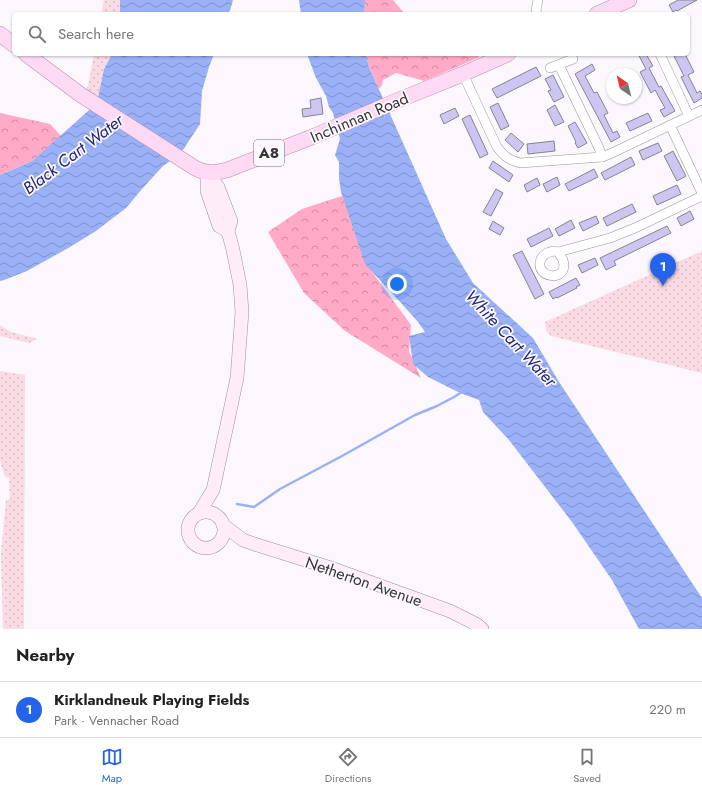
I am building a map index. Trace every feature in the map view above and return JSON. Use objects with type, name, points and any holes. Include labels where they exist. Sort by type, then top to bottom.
[{"type":"main road","points":[[602,12],[629,0]]},
{"type":"main road","points":[[0,34],[12,43]]},
{"type":"main road","points":[[29,56],[81,95],[190,166],[207,173]]},
{"type":"main road","name":"Inchinnan Road","points":[[207,173],[227,170],[312,137],[330,128],[504,56]]},
{"type":"street","points":[[536,12],[538,0]]},
{"type":"street","points":[[661,56],[689,116]]},
{"type":"street","points":[[573,59],[554,67],[599,148],[602,157]]},
{"type":"street","points":[[463,74],[497,147],[504,156],[511,161],[520,164],[602,157],[612,154],[702,110]]},
{"type":"street","points":[[670,125],[702,192]]},
{"type":"street","points":[[199,513],[212,490],[237,378],[242,312],[240,285],[233,250],[228,231],[219,226],[207,191],[207,173]]},
{"type":"street","points":[[558,252],[610,238],[635,228],[702,196]]},
{"type":"street","points":[[212,490],[215,514]]},
{"type":"street","points":[[204,511],[215,514],[224,525],[221,540],[212,547],[201,548],[196,546],[189,538],[187,528],[191,518],[199,513],[204,511]]},
{"type":"street","name":"Netherton Avenue","points":[[224,525],[243,540],[334,569],[450,611],[476,624],[482,629]]},
{"type":"street","name":"Netherton Avenue","points":[[221,540],[243,540]]},
{"type":"shaded area","points":[[104,0],[120,0],[120,12],[101,12]]},
{"type":"shaded area","points":[[94,56],[111,56],[104,69],[98,100],[85,90],[88,86]]},
{"type":"shaded area","points":[[702,251],[702,373],[551,336],[547,332],[545,322]]},
{"type":"shaded area","points":[[0,325],[11,332],[38,339],[29,343],[0,336]]},
{"type":"shaded area","points":[[0,371],[25,375],[24,629],[3,629],[1,553],[6,500],[10,499],[9,478],[5,477],[0,461]]},
{"type":"green space","points":[[365,0],[393,0],[403,12],[364,12]]},
{"type":"green space","points":[[366,56],[480,57],[424,81],[396,73],[383,80],[379,89],[369,67]]},
{"type":"green space","points":[[0,113],[50,124],[61,136],[32,161],[0,175]]},
{"type":"green space","points":[[342,196],[349,210],[370,269],[411,325],[409,351],[421,378],[345,331],[304,293],[268,232],[302,209]]},
{"type":"water","points":[[120,0],[233,0],[230,12],[120,12]]},
{"type":"water","points":[[299,0],[365,0],[364,12],[301,12]]},
{"type":"water","name":"Black Cart Water","points":[[111,56],[213,56],[202,91],[200,124],[181,153],[163,166],[126,208],[96,231],[70,247],[27,271],[0,281],[0,175],[32,161],[97,103],[104,69]]},
{"type":"water","name":"White Cart Water","points":[[308,56],[366,56],[369,67],[446,239],[473,283],[533,338],[559,382],[702,598],[702,629],[639,629],[612,580],[572,522],[509,440],[483,412],[479,400],[460,393],[428,377],[413,364],[409,336],[425,332],[418,322],[365,264],[341,192],[339,162],[335,155],[340,139],[333,113],[316,78]]},
{"type":"building","points":[[678,0],[697,0],[673,12],[669,5]]},
{"type":"building","points":[[639,56],[647,56],[653,66],[649,68],[659,87],[661,86],[675,111],[664,117],[660,110],[665,108],[655,90],[651,93],[642,76],[642,71],[646,69]]},
{"type":"building","points":[[674,56],[686,56],[694,72],[688,75],[697,93],[700,91],[702,94],[702,98],[694,103],[681,77],[684,76]]},
{"type":"building","points":[[592,64],[595,70],[585,76],[594,93],[597,92],[608,113],[604,115],[613,133],[617,131],[620,137],[611,142],[575,74]]},
{"type":"building","points":[[536,67],[541,76],[497,98],[492,89]]},
{"type":"building","points":[[553,75],[564,97],[554,102],[548,91],[551,90],[545,79]]},
{"type":"building","points":[[321,98],[323,114],[303,117],[302,109],[311,108],[310,100]]},
{"type":"building","points":[[498,103],[509,126],[501,130],[490,107]]},
{"type":"building","points":[[555,105],[564,122],[555,126],[547,110]]},
{"type":"building","points":[[455,108],[459,116],[444,124],[440,115]]},
{"type":"building","points":[[648,113],[652,121],[630,131],[626,123]]},
{"type":"building","points":[[470,115],[488,154],[480,158],[462,119]]},
{"type":"building","points":[[575,122],[587,143],[578,148],[568,126]]},
{"type":"building","points":[[511,133],[524,144],[518,152],[505,140]]},
{"type":"building","points":[[554,141],[555,151],[528,154],[527,144]]},
{"type":"building","points":[[658,143],[662,151],[643,160],[639,151]]},
{"type":"building","points":[[673,151],[686,176],[677,181],[664,156]]},
{"type":"building","points":[[631,157],[635,165],[605,180],[601,173]]},
{"type":"building","points":[[493,161],[513,175],[509,182],[489,168]]},
{"type":"building","points":[[594,169],[598,177],[569,191],[565,184]]},
{"type":"building","points":[[557,177],[560,185],[547,192],[543,184]]},
{"type":"building","points":[[537,178],[540,185],[527,192],[524,185]]},
{"type":"building","points":[[677,185],[681,194],[657,205],[653,196]]},
{"type":"building","points":[[496,189],[503,193],[491,216],[483,212]]},
{"type":"building","points":[[632,204],[636,212],[607,226],[603,218]]},
{"type":"building","points":[[690,211],[694,219],[681,226],[677,218]]},
{"type":"building","points":[[596,216],[599,223],[583,231],[579,223]]},
{"type":"building","points":[[571,220],[575,228],[559,236],[555,229]]},
{"type":"building","points":[[493,221],[504,228],[500,235],[489,229]]},
{"type":"building","points":[[667,226],[671,233],[614,261],[616,265],[606,270],[600,258]]},
{"type":"building","points":[[549,228],[553,236],[531,247],[527,239]]},
{"type":"building","points":[[522,251],[544,294],[535,299],[513,255]]},
{"type":"building","points":[[595,258],[598,265],[582,273],[578,265]]},
{"type":"building","points":[[576,278],[580,285],[576,287],[577,288],[553,299],[549,292]]},
{"type":"waterway","points":[[237,504],[254,507],[280,489],[415,415],[437,406],[462,392]]},
{"type":"place","name":"Kirklandneuk Playing Fields","points":[[663,286]]}]
